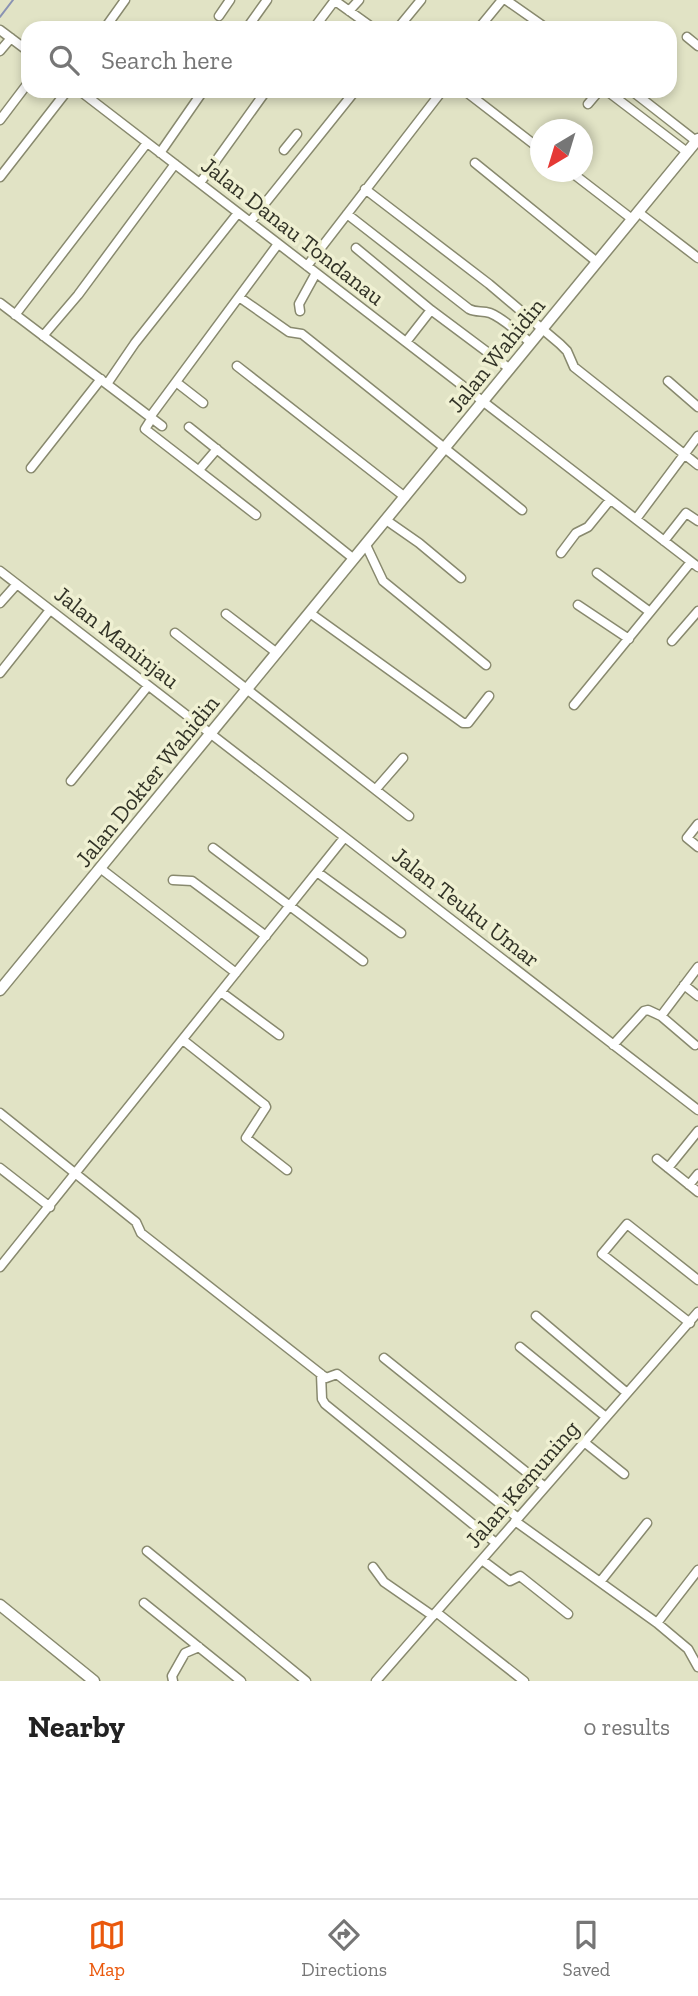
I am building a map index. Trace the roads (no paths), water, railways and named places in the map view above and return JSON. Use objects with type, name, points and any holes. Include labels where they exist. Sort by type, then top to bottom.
[{"type":"street","points":[[110,21],[125,0]]},
{"type":"street","points":[[219,16],[230,0]]},
{"type":"street","points":[[252,21],[267,0]]},
{"type":"street","points":[[319,21],[335,0],[363,21]]},
{"type":"street","points":[[349,11],[359,0]]},
{"type":"street","points":[[404,21],[421,0]]},
{"type":"street","points":[[486,21],[504,0],[536,21]]},
{"type":"street","points":[[0,30],[21,46]]},
{"type":"street","points":[[687,37],[698,46]]},
{"type":"street","points":[[0,51],[11,38]]},
{"type":"street","points":[[0,120],[21,92]]},
{"type":"street","points":[[0,177],[62,98]]},
{"type":"street","name":"Jalan Danau Tondanau","points":[[89,98],[694,565]]},
{"type":"street","points":[[160,153],[198,98]]},
{"type":"street","points":[[200,183],[261,98]]},
{"type":"street","points":[[250,222],[349,98]]},
{"type":"street","points":[[307,266],[436,98]]},
{"type":"street","points":[[475,98],[530,140]]},
{"type":"street","points":[[588,104],[593,98]]},
{"type":"street","points":[[624,98],[687,152]]},
{"type":"street","points":[[641,98],[697,140]]},
{"type":"street","points":[[285,150],[295,136],[308,150]]},
{"type":"street","name":"Jalan Wahidin","points":[[324,596],[697,140]]},
{"type":"street","points":[[15,314],[147,142]]},
{"type":"street","points":[[475,163],[597,262]]},
{"type":"street","points":[[43,336],[78,295],[175,164]]},
{"type":"street","points":[[585,182],[698,258]]},
{"type":"street","points":[[365,189],[489,284],[567,351],[574,367],[698,465]]},
{"type":"street","points":[[31,468],[104,382],[238,213]]},
{"type":"street","points":[[347,214],[469,309],[475,313],[486,311],[497,317],[531,343]]},
{"type":"street","points":[[256,515],[145,429],[176,382],[278,244]]},
{"type":"street","points":[[356,248],[431,310],[510,369]]},
{"type":"street","points":[[300,311],[299,304],[316,273]]},
{"type":"street","points":[[239,297],[289,332],[302,334],[523,510]]},
{"type":"street","points":[[0,303],[162,426]]},
{"type":"street","points":[[406,342],[431,310]]},
{"type":"street","points":[[237,366],[405,497]]},
{"type":"street","points":[[668,381],[698,407]]},
{"type":"street","points":[[176,382],[203,402]]},
{"type":"street","points":[[189,427],[354,559]]},
{"type":"street","points":[[636,519],[698,436]]},
{"type":"street","points":[[199,470],[217,449]]},
{"type":"street","points":[[561,553],[576,533],[588,527],[610,500]]},
{"type":"street","points":[[664,541],[686,513],[698,521]]},
{"type":"street","points":[[386,520],[419,543],[460,578]]},
{"type":"street","points":[[366,545],[383,581],[486,665]]},
{"type":"street","points":[[574,705],[650,612],[694,565]]},
{"type":"street","name":"Jalan Maninjau","points":[[0,571],[211,734]]},
{"type":"street","points":[[597,573],[650,612]]},
{"type":"street","points":[[0,603],[17,584]]},
{"type":"street","name":"Jalan Dokter Wahidin","points":[[0,990],[324,596]]},
{"type":"street","points":[[578,606],[629,639]]},
{"type":"street","points":[[0,673],[50,610]]},
{"type":"street","points":[[672,641],[698,611]]},
{"type":"street","points":[[226,614],[277,653]]},
{"type":"street","points":[[310,614],[463,723],[468,723],[489,696]]},
{"type":"street","points":[[175,633],[409,816]]},
{"type":"street","points":[[71,781],[148,686]]},
{"type":"street","name":"Jalan Teuku Umar","points":[[211,734],[698,1110]]},
{"type":"street","points":[[376,789],[403,758]]},
{"type":"street","points":[[698,824],[687,838],[698,847]]},
{"type":"street","points":[[0,1267],[344,838]]},
{"type":"street","points":[[213,848],[363,961]]},
{"type":"street","points":[[100,868],[236,973]]},
{"type":"street","points":[[317,872],[401,933]]},
{"type":"street","points":[[173,880],[192,881],[266,936]]},
{"type":"street","points":[[661,1016],[698,967]]},
{"type":"street","points":[[684,985],[698,996]]},
{"type":"street","points":[[221,992],[279,1035]]},
{"type":"street","points":[[613,1045],[644,1011],[648,1010],[661,1016],[695,1045]]},
{"type":"street","points":[[183,1040],[265,1105],[246,1138],[287,1170]]},
{"type":"street","points":[[0,1113],[136,1222],[141,1233],[321,1374],[327,1378],[337,1374],[517,1519],[657,1623],[688,1648],[698,1667]]},
{"type":"street","points":[[668,1168],[698,1131]]},
{"type":"street","points":[[657,1159],[698,1192]]},
{"type":"street","points":[[0,1168],[50,1207]]},
{"type":"street","points":[[689,1185],[698,1174]]},
{"type":"street","points":[[690,1323],[602,1254],[627,1224],[698,1280]]},
{"type":"street","name":"Jalan Kemuning","points":[[376,1681],[698,1312]]},
{"type":"street","points":[[537,1317],[627,1393]]},
{"type":"street","points":[[520,1347],[606,1417]]},
{"type":"street","points":[[384,1358],[545,1487]]},
{"type":"street","points":[[321,1374],[322,1399],[331,1410],[496,1543]]},
{"type":"street","points":[[584,1442],[624,1474]]},
{"type":"street","points":[[600,1582],[648,1523]]},
{"type":"street","points":[[147,1551],[306,1681]]},
{"type":"street","points":[[482,1560],[510,1581],[520,1576],[568,1614]]},
{"type":"street","points":[[373,1567],[384,1582],[435,1614],[524,1681]]},
{"type":"street","points":[[657,1623],[698,1570]]},
{"type":"street","points":[[144,1603],[241,1681]]},
{"type":"street","points":[[0,1605],[94,1681]]},
{"type":"street","points":[[173,1681],[172,1676],[185,1653],[199,1647]]},
{"type":"waterway","points":[[0,17],[13,0]]}]
